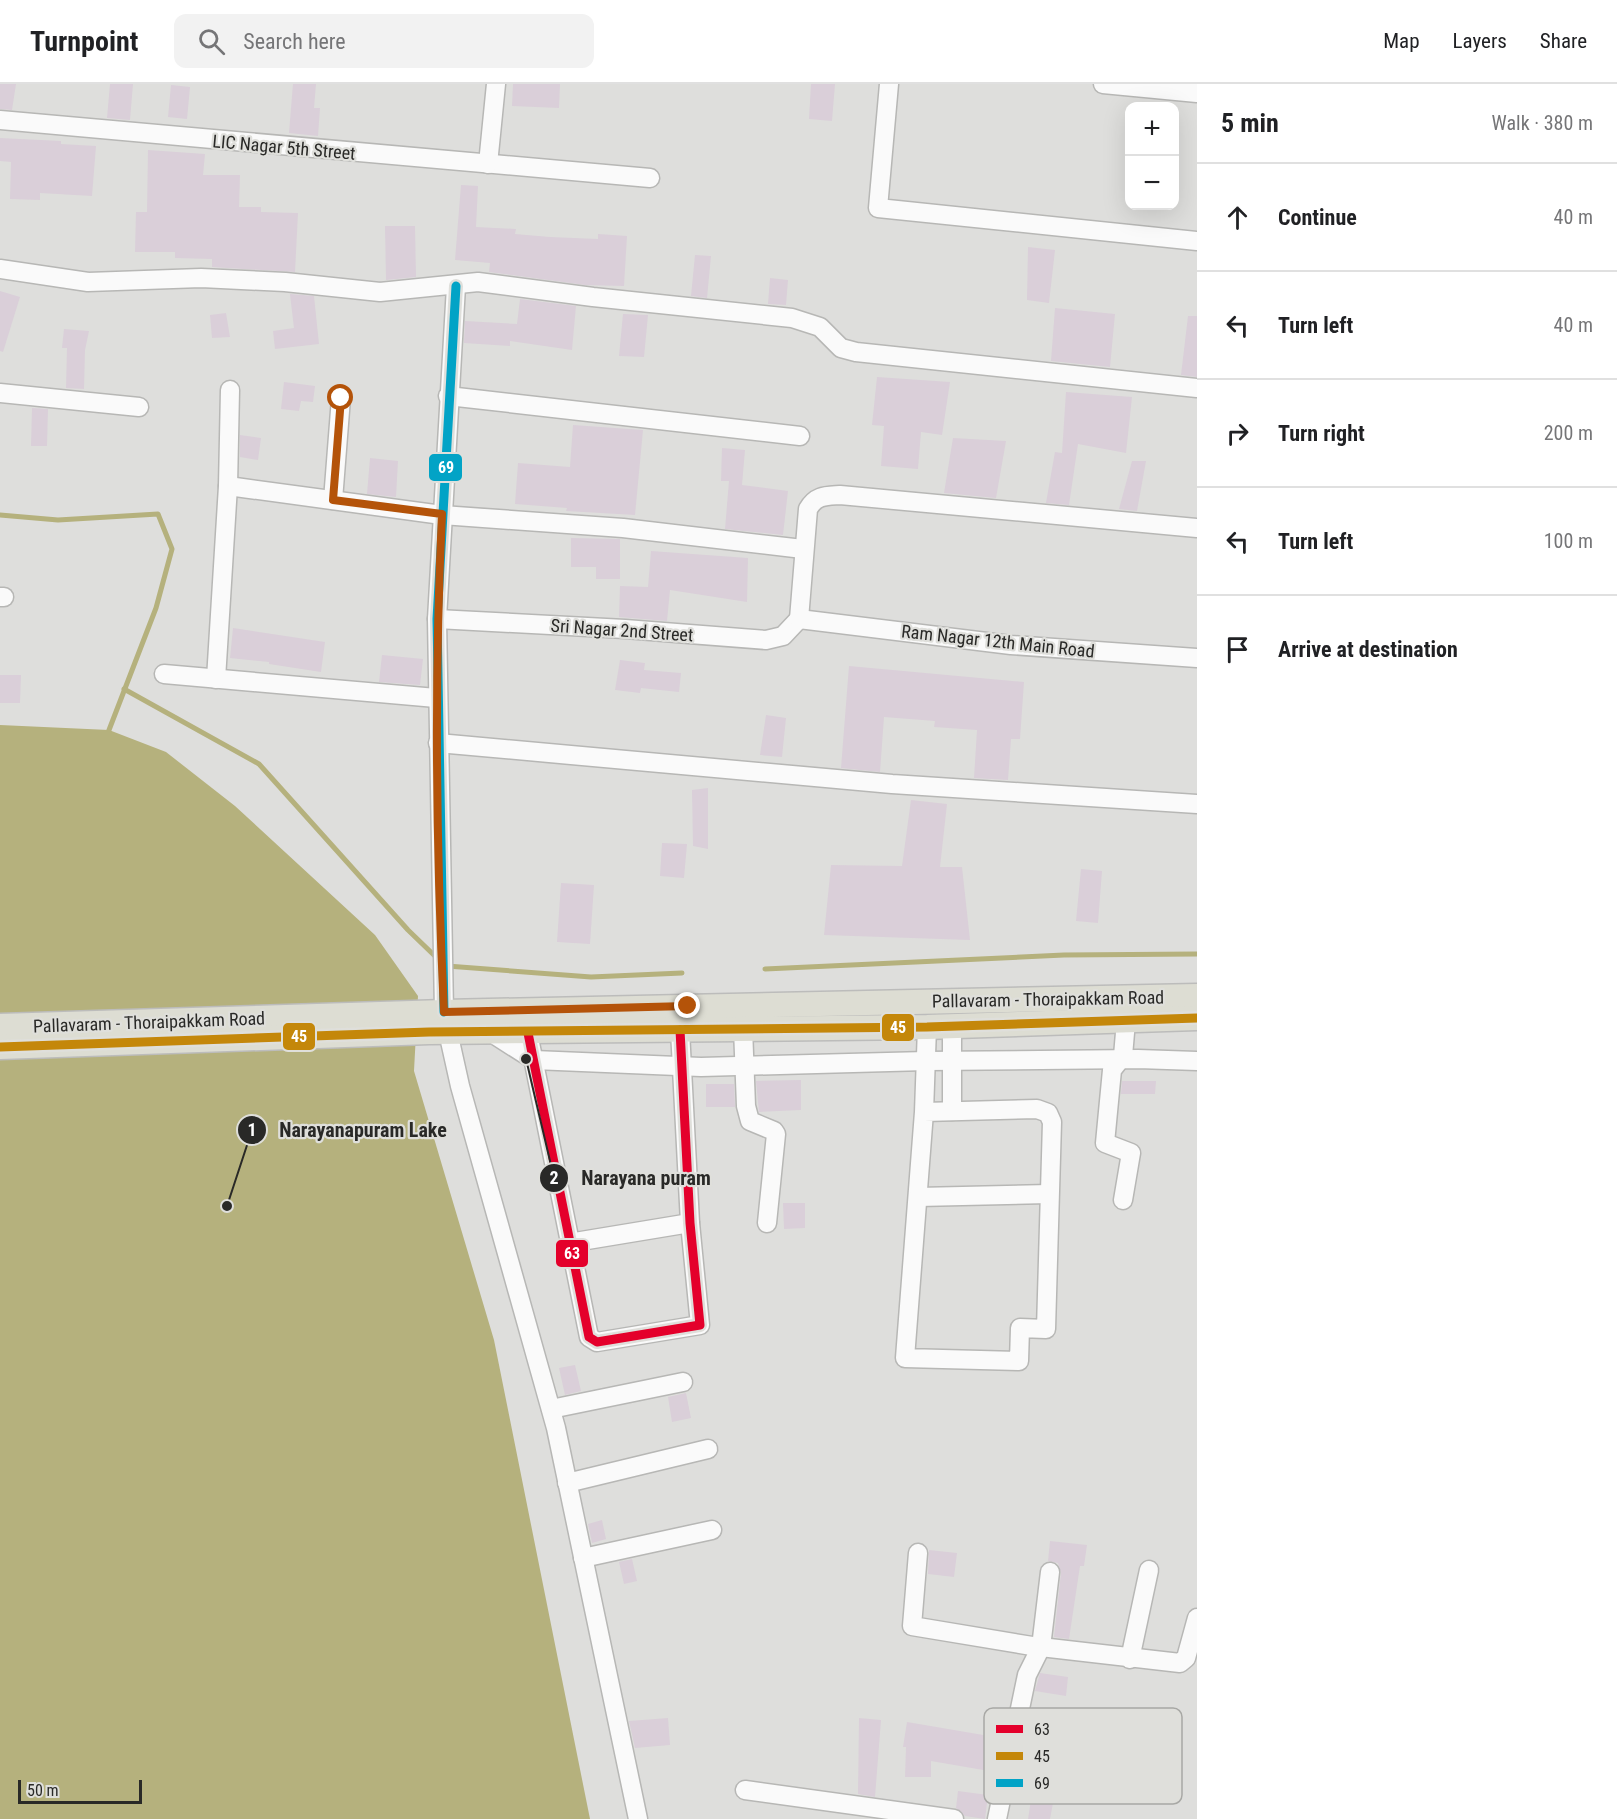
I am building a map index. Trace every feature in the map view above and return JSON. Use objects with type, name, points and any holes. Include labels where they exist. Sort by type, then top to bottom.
[{"type":"main road","name":"Pallavaram - Thoraipakkam Road","points":[[0,1047],[446,1022],[1197,996]]},
{"type":"main road","name":"Pallavaram - Thoraipakkam Road","points":[[0,1026],[446,1022],[490,1032],[528,1033],[927,1027],[1197,1018]]},
{"type":"street","points":[[488,164],[496,84]]},
{"type":"street","points":[[889,84],[878,208],[1197,241]]},
{"type":"street","points":[[1103,84],[1197,93]]},
{"type":"street","name":"LIC Nagar 5th Street","points":[[0,120],[650,178]]},
{"type":"street","points":[[0,269],[88,282],[201,278],[285,282],[380,292],[478,282],[660,305],[792,318],[820,327],[841,348],[856,352],[1197,388]]},
{"type":"street","points":[[456,286],[437,619],[436,698],[442,970],[446,1022],[460,1086],[551,1409],[638,1819]]},
{"type":"street","points":[[216,679],[228,486],[230,390]]},
{"type":"street","points":[[0,393],[140,406]]},
{"type":"street","points":[[448,396],[800,436]]},
{"type":"street","points":[[333,500],[341,398]]},
{"type":"street","points":[[228,486],[442,514],[623,528],[803,549]]},
{"type":"street","points":[[799,619],[808,509],[812,501],[822,496],[840,495],[1197,528]]},
{"type":"street","name":"Sri Nagar 2nd Street","points":[[437,619],[766,640],[783,636],[799,619]]},
{"type":"street","name":"Ram Nagar 12th Main Road","points":[[799,619],[1011,645],[1197,658]]},
{"type":"street","points":[[164,674],[436,698]]},
{"type":"street","points":[[438,743],[892,784],[1197,804]]},
{"type":"street","points":[[1123,1200],[1131,1153],[1105,1143],[1112,1070],[1123,1056],[1126,1021]]},
{"type":"street","points":[[952,1026],[952,1111]]},
{"type":"street","points":[[924,1112],[1037,1109],[1048,1113],[1052,1122],[1046,1329],[1020,1328],[1019,1361],[905,1358],[924,1112],[927,1027]]},
{"type":"street","points":[[743,1028],[746,1106],[750,1121],[776,1134],[767,1224]]},
{"type":"street","points":[[528,1033],[569,1243],[589,1337],[592,1341],[695,1328],[700,1325],[690,1223],[680,1030]]},
{"type":"street","points":[[490,1032],[534,1060],[745,1066],[926,1061],[1119,1061],[1138,1059],[1197,1061]]},
{"type":"street","points":[[918,1197],[1049,1194]]},
{"type":"street","points":[[569,1243],[690,1223]]},
{"type":"street","points":[[551,1409],[683,1382]]},
{"type":"street","points":[[567,1483],[708,1449]]},
{"type":"street","points":[[583,1558],[712,1530]]},
{"type":"street","points":[[918,1553],[912,1626],[1041,1647],[1180,1663],[1186,1658],[1197,1618]]},
{"type":"street","points":[[1130,1659],[1149,1570]]},
{"type":"street","points":[[1020,1708],[1027,1675],[1041,1647],[1050,1572]]},
{"type":"street","points":[[745,1790],[827,1810],[954,1819]]},
{"type":"street","points":[[997,1819],[1000,1804]]},
{"type":"shaded area","points":[[0,725],[109,730],[166,752],[235,806],[375,935],[418,996],[414,1071],[494,1340],[590,1819],[0,1819]]},
{"type":"building","points":[[0,84],[16,84],[12,110],[0,109]]},
{"type":"building","points":[[110,84],[133,84],[130,120],[107,118]]},
{"type":"building","points":[[293,84],[316,84],[314,108],[320,108],[318,136],[289,133]]},
{"type":"building","points":[[513,84],[560,84],[559,108],[512,106]]},
{"type":"building","points":[[811,84],[835,84],[832,121],[809,119]]},
{"type":"building","points":[[171,85],[190,87],[187,119],[168,117]]},
{"type":"building","points":[[0,138],[61,141],[61,144],[96,146],[92,196],[40,193],[40,200],[10,199],[11,162],[0,161]]},
{"type":"building","points":[[148,150],[205,154],[203,175],[240,175],[239,207],[261,207],[261,212],[298,213],[295,272],[212,267],[212,259],[175,258],[175,252],[135,252],[136,212],[147,212]]},
{"type":"building","points":[[461,185],[478,186],[476,227],[516,229],[515,234],[550,237],[598,239],[598,234],[627,236],[624,286],[585,285],[489,272],[490,263],[455,260]]},
{"type":"building","points":[[385,226],[415,226],[416,277],[386,280]]},
{"type":"building","points":[[1028,247],[1055,250],[1049,303],[1027,300]]},
{"type":"building","points":[[695,255],[711,256],[707,298],[691,296]]},
{"type":"building","points":[[770,278],[788,280],[786,305],[768,304]]},
{"type":"building","points":[[0,291],[20,297],[3,352],[0,351]]},
{"type":"building","points":[[290,294],[314,296],[319,344],[275,349],[273,331],[294,328]]},
{"type":"building","points":[[520,299],[576,306],[572,350],[510,341],[510,346],[464,343],[465,321],[517,324]]},
{"type":"building","points":[[1055,308],[1115,314],[1110,367],[1051,361]]},
{"type":"building","points":[[226,313],[230,337],[212,338],[210,315]]},
{"type":"building","points":[[623,314],[648,315],[644,357],[619,356]]},
{"type":"building","points":[[1188,316],[1197,316],[1197,377],[1181,375]]},
{"type":"building","points":[[64,329],[89,331],[85,350],[84,389],[66,388],[67,348],[62,348]]},
{"type":"building","points":[[877,377],[950,382],[942,435],[921,432],[918,469],[881,466],[884,426],[872,425]]},
{"type":"building","points":[[284,382],[315,386],[313,402],[301,401],[299,411],[281,409]]},
{"type":"building","points":[[1066,392],[1132,397],[1126,453],[1078,444],[1069,505],[1046,503],[1055,452],[1062,453]]},
{"type":"building","points":[[32,408],[48,409],[47,446],[31,446]]},
{"type":"building","points":[[573,425],[643,430],[635,515],[566,511],[567,508],[515,504],[518,463],[570,467]]},
{"type":"building","points":[[240,435],[261,438],[258,460],[240,457]]},
{"type":"building","points":[[953,438],[1006,441],[996,498],[944,493]]},
{"type":"building","points":[[722,448],[745,450],[742,485],[788,491],[783,535],[725,529],[729,481],[721,481]]},
{"type":"building","points":[[370,458],[398,461],[396,497],[367,494]]},
{"type":"building","points":[[1132,461],[1146,461],[1137,511],[1119,509]]},
{"type":"building","points":[[571,538],[620,539],[620,579],[596,579],[596,567],[571,567]]},
{"type":"building","points":[[651,551],[748,558],[747,602],[670,590],[667,621],[619,617],[620,586],[648,587]]},
{"type":"building","points":[[233,628],[325,642],[321,672],[269,664],[269,662],[230,658]]},
{"type":"building","points":[[382,655],[423,659],[420,685],[379,682]]},
{"type":"building","points":[[620,660],[645,663],[644,670],[681,673],[679,692],[641,688],[640,693],[615,690]]},
{"type":"building","points":[[849,666],[1024,682],[1020,739],[1011,739],[1008,780],[974,778],[977,730],[934,727],[935,721],[884,717],[880,772],[841,768]]},
{"type":"building","points":[[0,675],[21,675],[20,703],[0,703]]},
{"type":"building","points":[[766,715],[786,718],[782,757],[760,755]]},
{"type":"building","points":[[708,788],[708,849],[693,846],[692,790]]},
{"type":"building","points":[[911,800],[947,804],[940,867],[962,867],[970,940],[824,935],[831,865],[902,866]]},
{"type":"building","points":[[662,843],[687,844],[684,878],[660,876]]},
{"type":"building","points":[[1081,869],[1102,871],[1098,923],[1076,921]]},
{"type":"building","points":[[561,883],[594,885],[590,944],[557,942]]},
{"type":"building","points":[[801,1080],[801,1110],[759,1112],[756,1081]]},
{"type":"building","points":[[1122,1081],[1156,1081],[1155,1094],[1121,1094]]},
{"type":"building","points":[[706,1084],[734,1084],[735,1107],[706,1107]]},
{"type":"building","points":[[783,1203],[805,1203],[805,1228],[784,1229]]},
{"type":"building","points":[[575,1365],[581,1391],[565,1395],[559,1368]]},
{"type":"building","points":[[686,1393],[691,1418],[672,1422],[668,1397]]},
{"type":"building","points":[[602,1520],[606,1539],[592,1543],[588,1524]]},
{"type":"building","points":[[1050,1541],[1087,1545],[1084,1566],[1080,1566],[1069,1639],[1054,1637],[1061,1573],[1058,1563],[1048,1561]]},
{"type":"building","points":[[929,1550],[957,1553],[954,1577],[928,1574]]},
{"type":"building","points":[[632,1559],[637,1581],[624,1584],[619,1562]]},
{"type":"building","points":[[1040,1673],[1068,1677],[1066,1696],[1035,1691]]},
{"type":"building","points":[[668,1718],[670,1745],[635,1748],[629,1721]]},
{"type":"building","points":[[859,1718],[881,1720],[875,1797],[858,1794]]},
{"type":"building","points":[[907,1722],[984,1735],[984,1770],[931,1761],[931,1777],[905,1777],[906,1747],[903,1747]]},
{"type":"building","points":[[958,1791],[984,1794],[984,1804],[987,1804],[985,1819],[965,1816],[956,1808]]},
{"type":"building","points":[[1030,1804],[1053,1804],[1050,1819],[1028,1819]]},
{"type":"waterway","points":[[0,515],[58,520],[158,514],[172,549],[156,608],[109,730]]},
{"type":"waterway","points":[[124,689],[259,764],[408,930],[438,959]]},
{"type":"waterway","points":[[765,969],[1064,955],[1197,954]]},
{"type":"waterway","points":[[447,966],[591,977],[682,973]]},
{"type":"transit line","name":"69","points":[[444,1012],[437,619],[456,286]]},
{"type":"transit line","name":"45","points":[[0,1047],[429,1032],[927,1027],[1197,1018]]},
{"type":"transit line","name":"63","points":[[528,1033],[589,1337],[597,1342],[700,1325],[690,1223],[680,1030]]},
{"type":"place","name":"Narayana puram","points":[[526,1059]]},
{"type":"place","name":"Narayanapuram Lake","points":[[227,1206]]},
{"type":"route","points":[[341,398],[333,500],[442,514],[436,698],[444,1012],[688,1006]]}]
